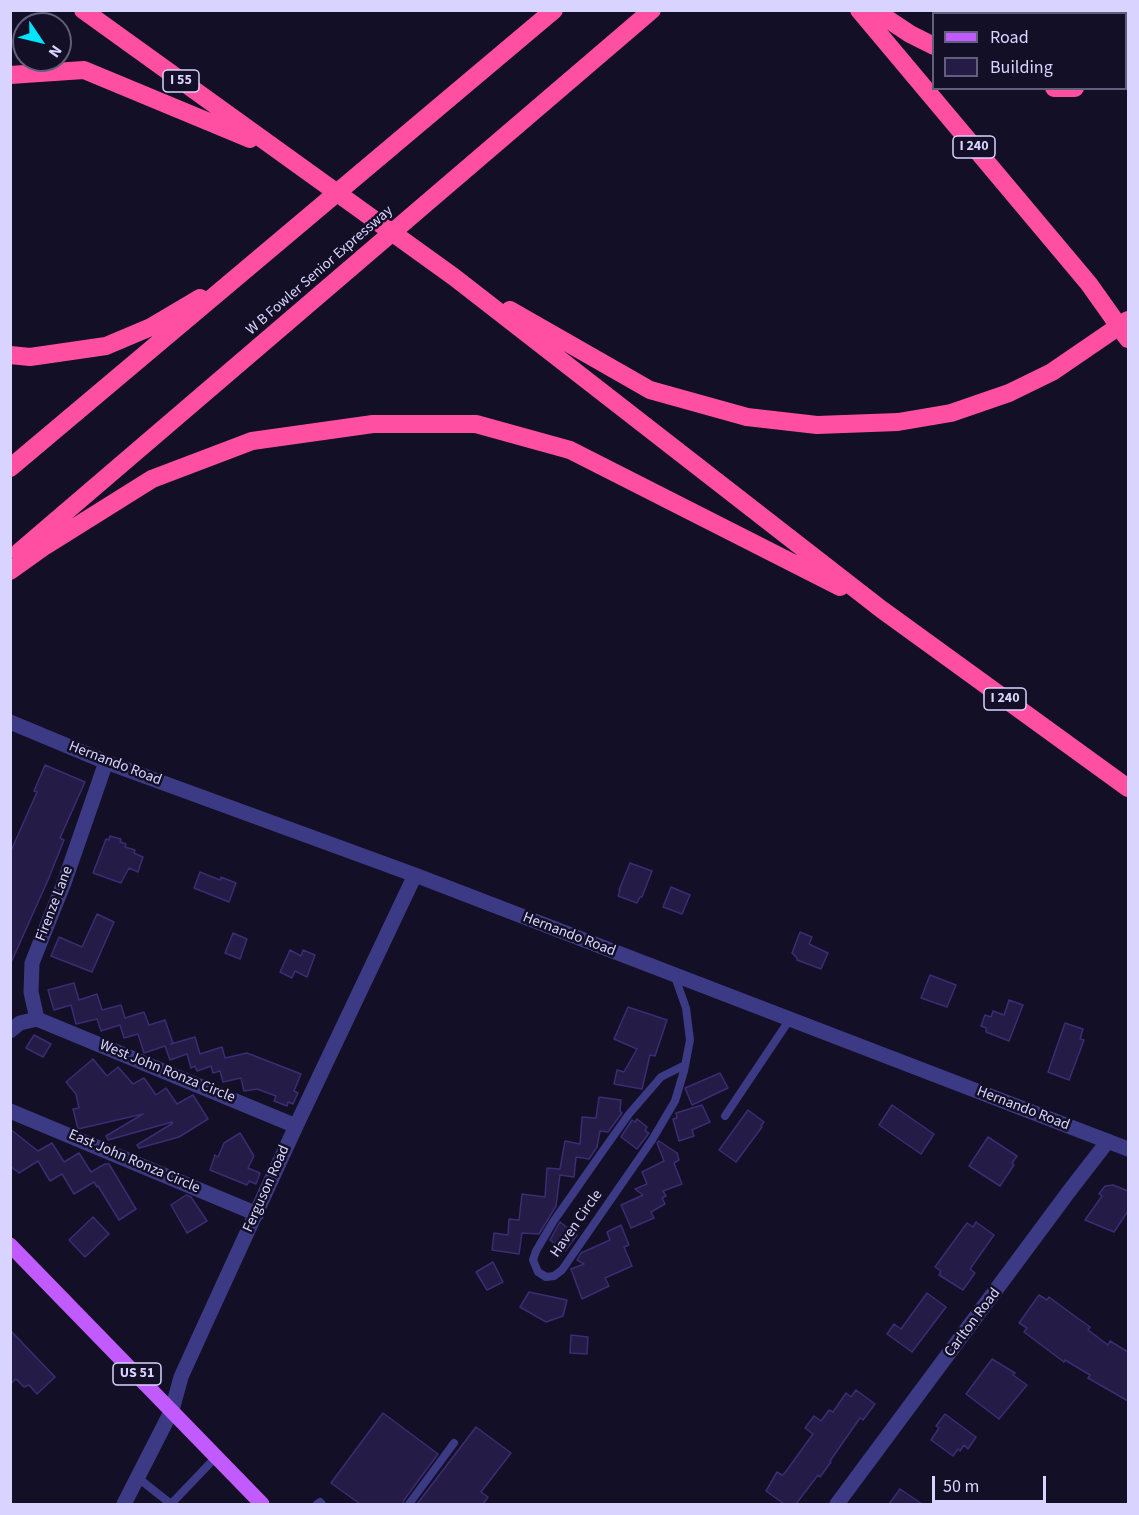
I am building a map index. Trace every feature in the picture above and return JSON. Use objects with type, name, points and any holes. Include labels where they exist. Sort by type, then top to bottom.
[{"type":"highway","name":"I 55","points":[[83,10],[454,278]]},
{"type":"highway","points":[[10,468],[554,10]]},
{"type":"highway","name":"W B Fowler Senior Expressway","points":[[10,559],[652,10]]},
{"type":"highway","name":"I 240","points":[[859,10],[1089,284],[1128,339]]},
{"type":"highway","points":[[874,10],[932,45]]},
{"type":"highway","points":[[10,75],[84,70],[280,152]]},
{"type":"highway","points":[[454,278],[650,390],[747,417],[817,425],[898,422],[951,413],[1009,393],[1052,372],[1128,320]]},
{"type":"highway","points":[[454,278],[881,609]]},
{"type":"highway","points":[[10,355],[30,357],[106,346],[151,327],[194,300],[222,290]]},
{"type":"highway","points":[[10,571],[45,546],[152,479],[252,441],[373,424],[476,424],[570,450],[881,609]]},
{"type":"highway","name":"I 240","points":[[881,609],[1128,788]]},
{"type":"main road","name":"US 51","points":[[10,1245],[262,1504]]},
{"type":"street","name":"Hernando Road","points":[[10,722],[106,762],[415,875],[675,977],[1128,1149]]},
{"type":"street","name":"Firenze Lane","points":[[37,1019],[31,992],[32,963],[64,883],[106,762]]},
{"type":"street","name":"Ferguson Road","points":[[124,1504],[172,1410],[181,1377],[296,1125],[415,875]]},
{"type":"street","points":[[10,1031],[20,1023],[37,1019]]},
{"type":"street","name":"West John Ronza Circle","points":[[37,1019],[296,1125]]},
{"type":"street","name":"East John Ronza Circle","points":[[10,1111],[257,1214]]},
{"type":"street","name":"Carlton Road","points":[[837,1504],[1108,1141]]},
{"type":"lane","name":"Haven Circle","points":[[675,977],[686,1008],[690,1040],[685,1065],[675,1101],[652,1140],[562,1270],[554,1276],[546,1277],[538,1272],[533,1260],[536,1251],[553,1222],[609,1142],[629,1114],[661,1077],[685,1065]]},
{"type":"lane","points":[[725,1116],[790,1019]]},
{"type":"lane","points":[[409,1504],[454,1443]]},
{"type":"lane","points":[[138,1478],[171,1504],[216,1457]]},
{"type":"lane","points":[[317,1504],[320,1502],[322,1504]]},
{"type":"building","points":[[45,765],[85,782],[60,838],[64,840],[48,880],[10,965],[10,853],[37,792],[34,791]]},
{"type":"building","points":[[110,836],[121,839],[120,842],[126,844],[125,847],[135,850],[134,853],[143,857],[138,872],[129,868],[121,883],[93,873],[106,839],[109,840]]},
{"type":"building","points":[[630,863],[652,871],[642,897],[637,903],[618,896]]},
{"type":"building","points":[[200,872],[220,880],[221,877],[236,883],[229,902],[194,888]]},
{"type":"building","points":[[671,887],[690,895],[682,914],[663,907]]},
{"type":"building","points":[[97,914],[114,922],[92,972],[51,956],[59,937],[82,947]]},
{"type":"building","points":[[800,932],[812,937],[809,944],[828,953],[821,969],[797,960],[792,953]]},
{"type":"building","points":[[233,933],[247,939],[240,959],[225,953]]},
{"type":"building","points":[[290,950],[301,956],[303,950],[315,955],[307,977],[295,971],[292,978],[280,972]]},
{"type":"building","points":[[930,975],[956,985],[947,1007],[921,998]]},
{"type":"building","points":[[74,983],[79,1000],[97,994],[102,1010],[121,1005],[125,1018],[144,1012],[149,1025],[165,1020],[173,1043],[171,1044],[195,1037],[200,1054],[222,1047],[225,1058],[247,1053],[301,1074],[294,1091],[298,1093],[293,1104],[288,1102],[287,1106],[274,1101],[276,1096],[257,1089],[244,1091],[241,1078],[223,1082],[220,1071],[213,1073],[211,1066],[197,1071],[195,1066],[191,1068],[187,1054],[170,1060],[165,1046],[144,1053],[138,1034],[124,1038],[120,1025],[101,1031],[97,1019],[76,1024],[71,1005],[54,1010],[48,990]]},
{"type":"building","points":[[1009,1000],[1023,1005],[1009,1041],[986,1032],[986,1028],[981,1026],[985,1015],[991,1017],[993,1011],[1004,1015]]},
{"type":"building","points":[[628,1007],[667,1020],[655,1056],[650,1055],[642,1089],[614,1084],[617,1070],[624,1072],[637,1049],[614,1039]]},
{"type":"building","points":[[1065,1023],[1083,1029],[1080,1039],[1084,1040],[1069,1080],[1048,1072]]},
{"type":"building","points":[[34,1035],[51,1044],[43,1057],[26,1048]]},
{"type":"building","points":[[93,1059],[107,1076],[118,1067],[133,1084],[144,1078],[156,1095],[166,1088],[177,1104],[193,1095],[208,1119],[179,1137],[139,1148],[137,1145],[173,1123],[108,1140],[106,1136],[143,1114],[78,1129],[73,1109],[79,1108],[76,1094],[66,1082]]},
{"type":"building","points":[[720,1073],[728,1088],[692,1105],[685,1088]]},
{"type":"building","points":[[599,1097],[621,1100],[620,1111],[622,1113],[608,1132],[600,1131],[597,1147],[589,1159],[576,1157],[574,1177],[560,1175],[556,1206],[539,1234],[522,1233],[519,1254],[492,1250],[494,1233],[508,1235],[509,1219],[519,1220],[522,1194],[545,1197],[547,1168],[560,1169],[565,1141],[580,1144],[582,1117],[596,1118]]},
{"type":"building","points":[[702,1105],[710,1122],[692,1130],[694,1136],[679,1141],[673,1119],[677,1118],[676,1113]]},
{"type":"building","points":[[892,1105],[934,1134],[921,1154],[879,1125]]},
{"type":"building","points":[[748,1110],[764,1122],[736,1162],[719,1150]]},
{"type":"building","points":[[637,1119],[647,1127],[645,1131],[649,1133],[637,1149],[621,1137],[632,1120],[635,1122]]},
{"type":"building","points":[[10,1129],[38,1151],[52,1143],[64,1162],[79,1153],[91,1172],[109,1164],[136,1209],[119,1220],[94,1182],[74,1194],[62,1174],[50,1181],[38,1161],[19,1173],[10,1166]]},
{"type":"building","points":[[240,1133],[254,1156],[248,1168],[260,1173],[256,1184],[249,1181],[247,1185],[210,1170],[215,1155],[218,1157],[224,1143]]},
{"type":"building","points":[[988,1137],[1017,1156],[1012,1163],[1014,1165],[1000,1186],[969,1166]]},
{"type":"building","points":[[659,1141],[677,1153],[679,1160],[674,1163],[682,1184],[663,1191],[666,1196],[662,1198],[665,1204],[651,1212],[654,1218],[631,1228],[621,1205],[643,1195],[635,1189],[647,1184],[642,1172],[664,1161],[657,1143]]},
{"type":"building","points":[[1113,1185],[1128,1191],[1128,1211],[1114,1232],[1085,1220],[1102,1196],[1099,1194],[1105,1186]]},
{"type":"building","points":[[186,1195],[191,1197],[207,1221],[187,1233],[171,1205]]},
{"type":"building","points":[[93,1217],[109,1234],[85,1257],[69,1240]]},
{"type":"building","points":[[560,1222],[577,1235],[565,1251],[550,1240]]},
{"type":"building","points":[[976,1222],[994,1235],[970,1269],[975,1273],[963,1290],[939,1275],[941,1271],[935,1267],[967,1223],[973,1227]]},
{"type":"building","points":[[621,1225],[629,1245],[624,1247],[632,1266],[605,1278],[609,1286],[582,1299],[571,1269],[584,1264],[577,1260],[581,1253],[610,1240],[607,1232]]},
{"type":"building","points":[[493,1262],[503,1282],[487,1290],[476,1272]]},
{"type":"building","points":[[529,1292],[567,1300],[563,1316],[546,1322],[520,1307]]},
{"type":"building","points":[[927,1293],[946,1307],[912,1352],[887,1334],[894,1324],[901,1329]]},
{"type":"building","points":[[1039,1295],[1047,1300],[1049,1297],[1090,1327],[1088,1330],[1108,1345],[1110,1341],[1128,1352],[1128,1401],[1088,1378],[1090,1375],[1065,1360],[1064,1362],[1024,1332],[1027,1328],[1019,1323]]},
{"type":"building","points":[[10,1330],[55,1377],[37,1394],[29,1385],[24,1387],[16,1379],[10,1384]]},
{"type":"building","points":[[571,1335],[588,1337],[587,1354],[570,1353]]},
{"type":"building","points":[[992,1359],[1015,1373],[1013,1375],[1027,1385],[999,1419],[966,1394]]},
{"type":"building","points":[[856,1390],[875,1404],[863,1420],[860,1418],[820,1477],[818,1475],[796,1504],[784,1504],[766,1491],[777,1472],[784,1474],[813,1434],[805,1428],[814,1416],[821,1421],[829,1410],[833,1412],[846,1393],[851,1397]]},
{"type":"building","points":[[383,1413],[438,1454],[403,1504],[360,1504],[331,1483]]},
{"type":"building","points":[[945,1414],[976,1437],[968,1449],[964,1445],[953,1456],[931,1440],[939,1428],[936,1426]]},
{"type":"building","points":[[476,1427],[511,1453],[481,1492],[488,1497],[483,1504],[417,1504]]},
{"type":"building","points":[[900,1489],[922,1504],[889,1504]]}]
